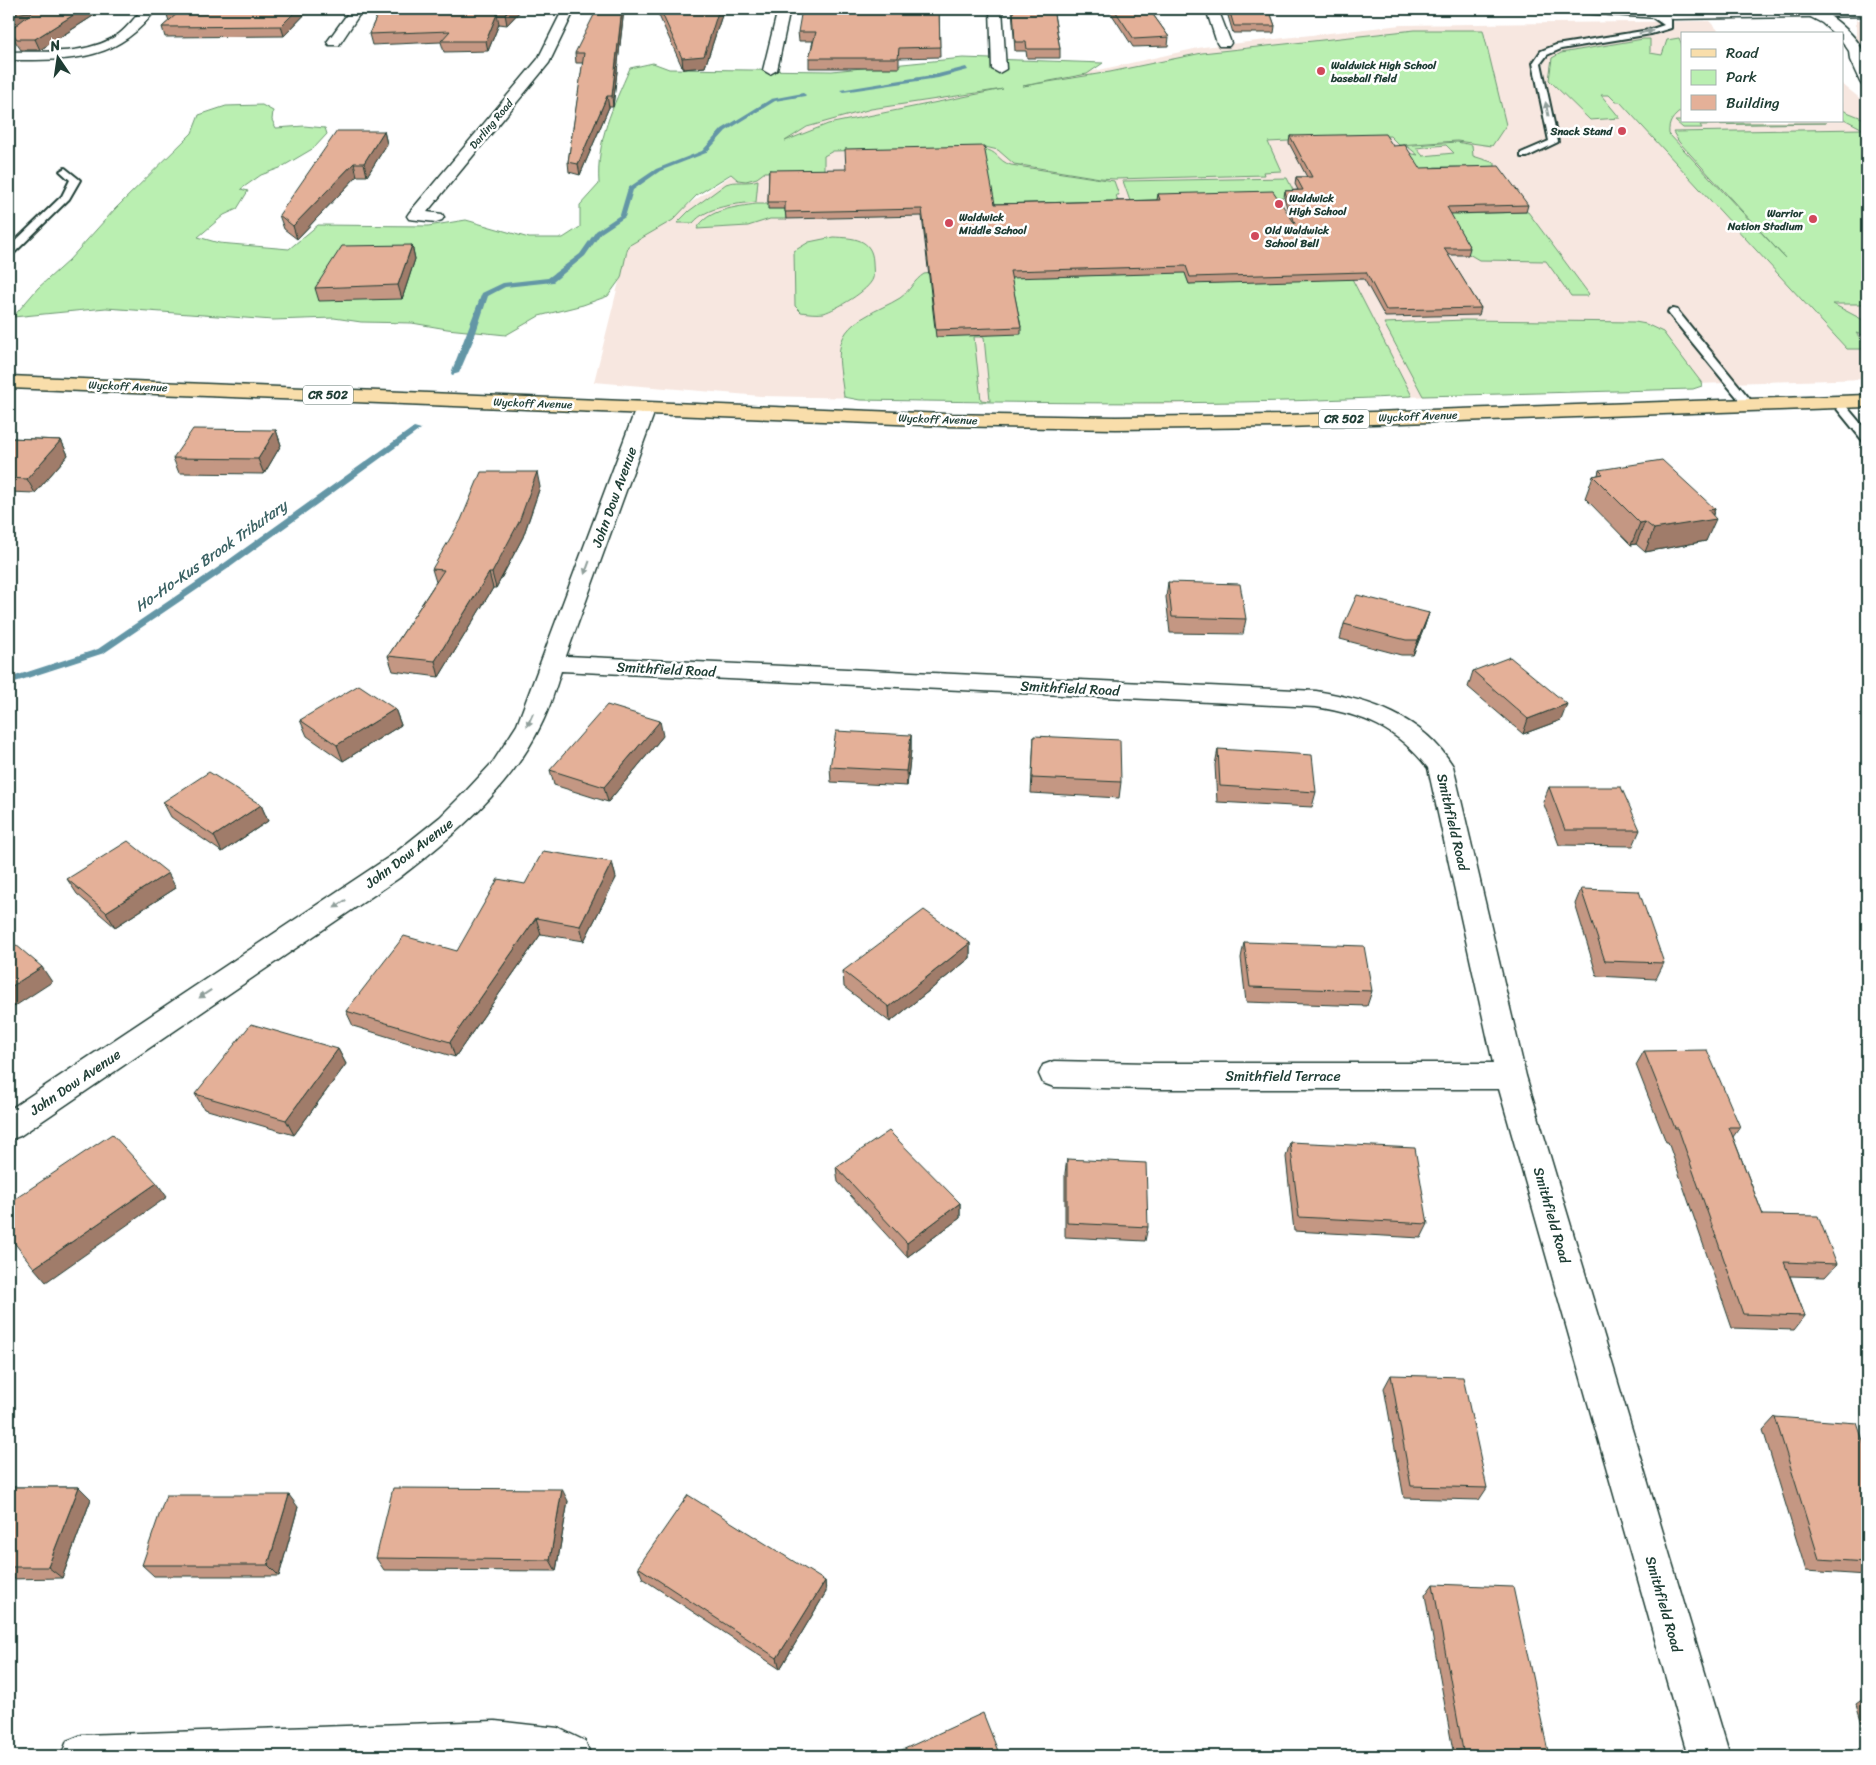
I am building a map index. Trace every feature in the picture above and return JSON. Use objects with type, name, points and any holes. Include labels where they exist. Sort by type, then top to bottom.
[{"type":"main road","name":"Wyckoff Avenue","points":[[9,382],[945,420],[1125,423],[1286,421],[1867,401]]},
{"type":"street","points":[[9,56],[65,54],[98,48],[123,37],[150,9]]},
{"type":"street","points":[[334,42],[357,9]]},
{"type":"street","name":"Darling Road","points":[[436,217],[415,216],[544,60],[569,9]]},
{"type":"street","points":[[770,70],[784,9]]},
{"type":"street","points":[[996,9],[999,69]]},
{"type":"street","points":[[1212,9],[1224,43]]},
{"type":"street","points":[[1581,9],[1654,14],[1809,10],[1867,12]]},
{"type":"street","points":[[1809,10],[1826,20],[1840,32]]},
{"type":"street","points":[[1844,36],[1856,50],[1857,60],[1867,82]]},
{"type":"street","name":"John Dow Avenue","points":[[9,1127],[424,845],[465,809],[502,767],[529,725],[646,408]]},
{"type":"street","name":"Smithfield Road","points":[[553,664],[1316,699],[1343,703],[1374,712],[1400,726],[1425,745],[1440,766],[1511,1076],[1708,1756]]},
{"type":"street","name":"Smithfield Terrace","points":[[1054,1074],[1150,1076],[1511,1076]]},
{"type":"street","points":[[82,1756],[495,1742],[558,1749],[570,1756]]},
{"type":"lane","points":[[1524,155],[1554,142],[1537,63],[1544,53],[1559,47],[1651,32],[1668,26],[1668,22],[1654,14]]},
{"type":"lane","points":[[9,252],[66,197],[75,180],[66,171]]},
{"type":"lane","points":[[1672,312],[1749,406]]},
{"type":"lane","points":[[1837,402],[1867,438]]},
{"type":"shaded area","points":[[1856,20],[1867,20],[1867,56],[1856,37]]},
{"type":"shaded area","name":"Waldwick High School","points":[[1709,21],[1720,32],[1681,32],[1681,122],[1844,122],[1844,86],[1867,104],[1867,379],[1696,384],[1681,389],[1165,404],[761,396],[594,382],[628,246],[790,135],[828,119],[871,109],[1099,70],[1203,47],[1401,25]]},
{"type":"green space","points":[[1415,30],[1483,30],[1506,125],[1492,146],[1457,141],[1399,145],[1390,136],[1268,142],[1281,171],[1263,172],[1264,175],[1100,178],[1014,164],[998,150],[985,147],[833,151],[824,156],[824,170],[765,172],[757,178],[746,181],[738,180],[731,174],[697,195],[673,220],[628,246],[621,278],[608,296],[583,305],[539,316],[506,335],[447,329],[412,323],[361,322],[334,318],[273,320],[106,308],[13,317],[38,288],[69,260],[115,209],[192,133],[199,115],[226,106],[262,105],[273,111],[272,120],[276,128],[304,126],[325,128],[327,134],[314,148],[280,168],[261,175],[241,189],[248,191],[237,209],[224,215],[198,237],[219,243],[289,249],[318,225],[428,226],[466,220],[529,238],[563,238],[580,227],[580,205],[599,184],[600,153],[603,138],[612,110],[630,68],[653,63],[669,69],[832,71],[963,58],[1103,63],[1087,74],[1023,86],[1110,72],[1202,53]],"holes":[[[1003,89],[828,124],[785,141],[807,127],[871,109]]]},
{"type":"green space","points":[[1679,38],[1681,43],[1681,111],[1672,120],[1669,126],[1669,134],[1785,258],[1679,142],[1673,132],[1863,129],[1844,119],[1844,111],[1867,120],[1867,304],[1833,304],[1867,322],[1867,336],[1856,333],[1867,346],[1867,349],[1847,349],[1620,102],[1616,102],[1609,95],[1601,95],[1620,118],[1590,120],[1549,80],[1552,58],[1561,53],[1650,39],[1650,53],[1662,55],[1667,40]]},
{"type":"green space","points":[[1675,121],[1698,123],[1826,123],[1700,125],[1702,128],[1683,128]]},
{"type":"green space","points":[[1457,142],[1472,145],[1473,156],[1495,163],[1495,167],[1435,167],[1415,173],[1404,152],[1418,155],[1408,147],[1399,146]],"holes":[[[1446,145],[1454,153],[1423,156],[1416,148]]]},
{"type":"green space","points":[[982,149],[995,153],[1003,161],[1011,165],[1114,181],[1119,195],[1116,195],[1118,201],[997,224]]},
{"type":"green space","points":[[1287,178],[1303,210],[1293,197],[1130,201],[1123,181]]},
{"type":"green space","points":[[758,180],[756,202],[714,209],[699,217],[693,223],[677,223],[689,211],[726,184]]},
{"type":"green space","points":[[756,204],[768,204],[786,209],[786,219],[770,219],[748,226],[697,229],[702,222],[715,213]]},
{"type":"green space","points":[[1440,212],[1459,214],[1528,212],[1589,294],[1587,296],[1571,296],[1546,261],[1479,260],[1467,253]]},
{"type":"green space","points":[[833,237],[854,239],[869,248],[872,254],[873,278],[859,294],[844,304],[824,313],[801,312],[795,306],[794,251],[809,242]]},
{"type":"green space","points":[[1007,263],[1043,277],[1137,274],[1182,265],[1189,284],[1346,267],[1412,396],[1136,403],[860,400],[844,397],[839,361],[842,341],[846,332],[866,316],[900,298],[924,274]],"holes":[[[974,337],[984,337],[990,401],[981,400]]]},
{"type":"green space","points":[[1465,320],[1635,322],[1646,324],[1663,332],[1701,382],[1702,386],[1693,389],[1423,396],[1384,323]]},
{"type":"building","points":[[9,9],[83,9],[35,39],[17,39],[10,30],[34,11],[9,15]]},
{"type":"building","points":[[169,9],[298,9],[281,26],[162,27],[179,12],[166,12]]},
{"type":"building","points":[[380,9],[510,9],[505,14],[497,14],[486,41],[441,41],[450,31],[369,34]]},
{"type":"building","points":[[597,9],[622,9],[612,96],[607,96],[578,164],[568,162],[584,53],[575,53]]},
{"type":"building","points":[[660,9],[719,9],[704,56],[682,58]]},
{"type":"building","points":[[802,9],[939,9],[940,47],[899,48],[898,58],[809,58],[816,32],[798,32]]},
{"type":"building","points":[[1013,9],[1053,9],[1060,49],[1027,49],[1026,42],[1015,42]]},
{"type":"building","points":[[1114,9],[1149,9],[1169,37],[1134,39]]},
{"type":"building","points":[[1229,9],[1269,9],[1275,26],[1234,26]]},
{"type":"building","points":[[337,131],[384,131],[364,163],[354,163],[293,226],[279,215]]},
{"type":"building","points":[[1385,134],[1393,146],[1405,145],[1420,168],[1499,166],[1528,205],[1447,207],[1470,248],[1444,248],[1481,308],[1386,310],[1366,272],[1190,277],[1186,266],[1010,271],[1021,327],[936,330],[922,209],[785,212],[785,202],[768,202],[769,170],[846,169],[845,149],[984,146],[995,204],[1160,200],[1158,194],[1273,191],[1295,224],[1285,191],[1303,190],[1296,177],[1312,177],[1290,136]]},
{"type":"building","points":[[412,245],[398,285],[315,288],[342,246]]},
{"type":"building","points":[[193,429],[276,430],[258,459],[173,458]]},
{"type":"building","points":[[9,438],[61,440],[27,479],[9,478]]},
{"type":"building","points":[[1662,460],[1715,509],[1708,510],[1716,519],[1654,529],[1645,522],[1640,523],[1593,476],[1603,474],[1599,470]]},
{"type":"building","points":[[481,472],[537,472],[519,522],[492,573],[489,573],[435,661],[388,656],[444,570],[432,569],[461,520]]},
{"type":"building","points":[[1168,582],[1240,584],[1246,619],[1172,617]]},
{"type":"building","points":[[1357,595],[1429,613],[1418,640],[1406,640],[1344,624]]},
{"type":"building","points":[[1510,657],[1567,704],[1528,719],[1473,671]]},
{"type":"building","points":[[359,685],[395,709],[337,745],[300,720]]},
{"type":"building","points":[[607,705],[660,721],[604,787],[550,770]]},
{"type":"building","points":[[836,731],[911,735],[906,771],[830,767]]},
{"type":"building","points":[[1034,736],[1120,740],[1121,782],[1032,778]]},
{"type":"building","points":[[1218,749],[1312,755],[1316,792],[1220,786]]},
{"type":"building","points":[[209,772],[261,805],[214,836],[163,802]]},
{"type":"building","points":[[1549,787],[1621,787],[1640,830],[1565,830]]},
{"type":"building","points":[[128,841],[168,873],[106,912],[67,879]]},
{"type":"building","points":[[543,851],[612,862],[580,926],[536,918],[450,1042],[346,1011],[404,936],[457,951],[498,879],[525,884]]},
{"type":"building","points":[[1581,889],[1639,891],[1664,963],[1605,961]]},
{"type":"building","points":[[924,910],[970,943],[889,1007],[843,971]]},
{"type":"building","points":[[9,939],[42,967],[9,988]]},
{"type":"building","points":[[1244,942],[1364,946],[1372,991],[1250,987]]},
{"type":"building","points":[[251,1024],[338,1049],[286,1120],[195,1094]]},
{"type":"building","points":[[1707,1050],[1740,1127],[1729,1127],[1763,1215],[1818,1216],[1837,1264],[1784,1262],[1805,1316],[1743,1314],[1678,1128],[1675,1128],[1644,1051]]},
{"type":"building","points":[[889,1131],[960,1203],[907,1243],[836,1167]]},
{"type":"building","points":[[112,1134],[157,1183],[34,1268],[9,1236],[9,1203]]},
{"type":"building","points":[[1290,1142],[1415,1148],[1428,1224],[1299,1217]]},
{"type":"building","points":[[1067,1159],[1146,1163],[1148,1227],[1067,1223]]},
{"type":"building","points":[[1391,1375],[1463,1377],[1487,1488],[1411,1486]]},
{"type":"building","points":[[1775,1417],[1857,1423],[1867,1452],[1867,1562],[1819,1559]]},
{"type":"building","points":[[9,1487],[79,1487],[48,1567],[9,1567]]},
{"type":"building","points":[[393,1488],[562,1489],[550,1560],[376,1558]]},
{"type":"building","points":[[166,1495],[289,1495],[268,1565],[142,1565]]},
{"type":"building","points":[[688,1495],[825,1581],[777,1658],[638,1567]]},
{"type":"building","points":[[1433,1584],[1513,1587],[1549,1756],[1464,1756]]},
{"type":"building","points":[[983,1713],[1000,1756],[889,1756]]},
{"type":"waterway","name":"Ho-Ho-Kus Brook Tributary","points":[[843,90],[938,76],[966,69]]},
{"type":"waterway","name":"Ho-Ho-Kus Brook Tributary","points":[[455,373],[485,295],[503,285],[550,280],[583,255],[598,232],[623,216],[630,189],[658,170],[704,152],[724,130],[773,100],[803,95]]},
{"type":"waterway","name":"Ho-Ho-Kus Brook Tributary","points":[[9,681],[101,651],[226,566],[417,429]]},
{"type":"place","name":"Waldwick High School baseball field","points":[[1321,71]]},
{"type":"place","name":"Snack Stand","points":[[1622,131]]},
{"type":"place","name":"Waldwick High School","points":[[1279,204]]},
{"type":"place","name":"Warrior Nation Stadium","points":[[1813,219]]},
{"type":"place","name":"Waldwick Middle School","points":[[949,223]]},
{"type":"place","name":"Old Waldwick School Bell","points":[[1255,236]]}]
